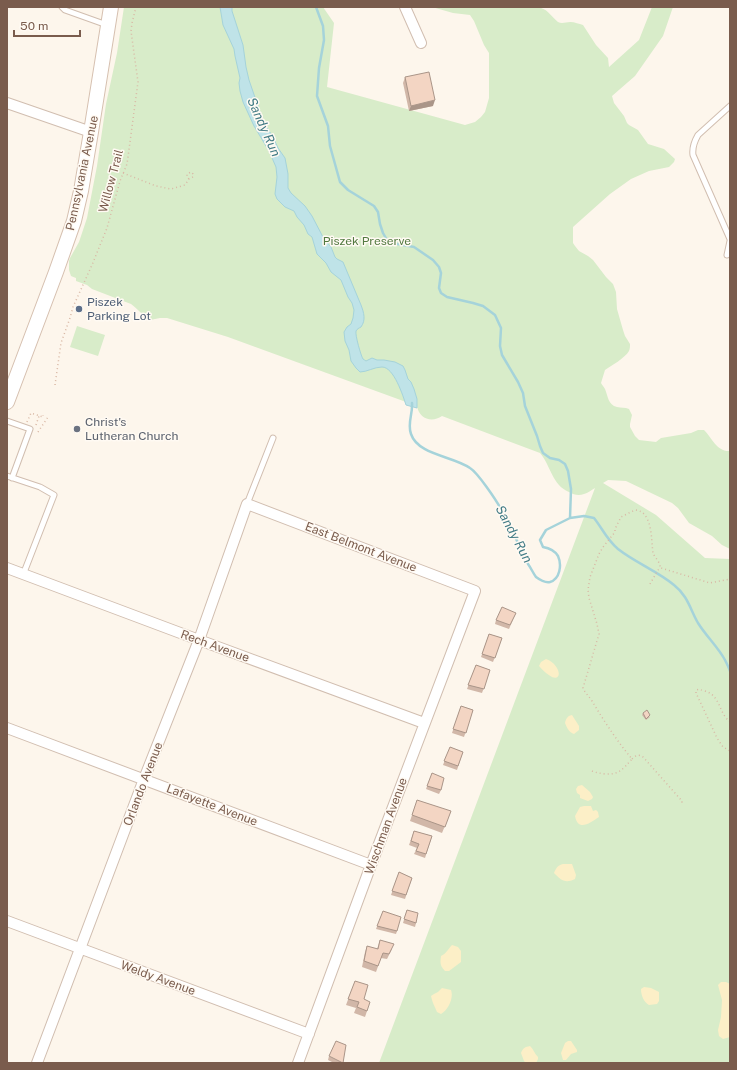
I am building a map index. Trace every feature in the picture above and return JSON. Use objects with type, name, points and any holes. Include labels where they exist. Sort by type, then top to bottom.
[{"type":"main road","name":"Pennsylvania Avenue","points":[[9,394],[59,266],[72,228],[81,191],[111,7]]},
{"type":"street","points":[[405,7],[421,42]]},
{"type":"street","points":[[7,103],[91,132]]},
{"type":"street","name":"East Belmont Avenue","points":[[247,504],[475,590]]},
{"type":"street","name":"Orlando Avenue","points":[[37,1063],[144,779],[199,640],[247,504]]},
{"type":"street","name":"Rech Avenue","points":[[7,568],[424,723]]},
{"type":"street","name":"Wischman Avenue","points":[[298,1063],[475,590]]},
{"type":"street","name":"Lafayette Avenue","points":[[7,728],[371,865]]},
{"type":"street","name":"Weldy Avenue","points":[[7,921],[309,1034]]},
{"type":"lane","points":[[62,7],[65,10],[108,25]]},
{"type":"lane","points":[[727,255],[730,240],[693,155],[692,149],[698,135],[730,106]]},
{"type":"lane","points":[[7,421],[30,429],[9,477],[40,487],[54,495],[23,575]]},
{"type":"lane","points":[[247,504],[273,438]]},
{"type":"path","name":"Willow Trail","points":[[55,385],[61,343],[73,307],[107,228],[128,157],[137,92],[137,73],[131,31],[136,7]]},
{"type":"path","points":[[123,173],[156,186],[171,189],[185,185],[189,179]]},
{"type":"path","points":[[30,413],[43,417],[44,415]]},
{"type":"path","points":[[36,426],[39,415]]},
{"type":"path","points":[[38,432],[48,417]]},
{"type":"path","points":[[632,759],[600,716],[591,699],[584,692],[583,688],[599,634],[589,598],[589,582],[599,554],[603,546],[614,532],[617,523],[621,517],[635,510],[643,513],[650,523],[653,553],[660,566],[650,584]]},
{"type":"path","points":[[659,569],[664,568],[710,583],[730,579]]},
{"type":"path","points":[[730,722],[724,715],[714,696],[702,690],[696,690],[696,693],[717,738],[723,747],[730,751]]},
{"type":"path","points":[[592,771],[598,773],[615,774],[624,769],[635,756],[639,755],[643,757],[681,801]]},
{"type":"green space","name":"Piszek Preserve","points":[[124,7],[323,7],[334,23],[327,87],[465,125],[475,122],[485,112],[489,98],[489,53],[470,15],[453,13],[432,7],[541,8],[548,12],[558,22],[572,22],[583,25],[596,45],[608,58],[609,67],[639,40],[652,7],[673,7],[663,36],[635,76],[612,96],[614,103],[624,116],[627,123],[638,130],[648,144],[664,149],[675,159],[674,162],[669,167],[649,171],[631,179],[610,194],[573,227],[573,243],[579,251],[593,260],[613,284],[616,292],[617,309],[625,336],[630,344],[630,348],[618,362],[605,370],[601,383],[609,400],[614,406],[629,409],[632,415],[630,427],[635,436],[639,440],[656,442],[661,438],[704,430],[718,447],[725,451],[730,451],[730,549],[722,545],[712,536],[689,523],[678,508],[672,503],[626,481],[608,480],[603,483],[656,515],[705,558],[730,559],[730,1063],[379,1063],[595,488],[582,495],[573,494],[563,489],[559,485],[540,453],[442,416],[434,419],[423,417],[417,406],[228,337],[167,318],[150,320],[131,304],[92,289],[87,285],[76,281],[76,278],[71,276],[69,261],[79,242],[87,218]]},
{"type":"green space","points":[[77,326],[105,335],[98,356],[70,347]]},
{"type":"sand","points":[[546,659],[552,662],[556,667],[559,675],[557,677],[547,674],[539,666],[541,662]]},
{"type":"sand","points":[[572,715],[579,726],[579,730],[574,734],[568,730],[565,723],[567,718]]},
{"type":"sand","points":[[582,785],[590,792],[593,797],[592,799],[588,801],[580,798],[580,795],[577,793],[576,789],[578,786]]},
{"type":"sand","points":[[591,806],[593,811],[596,810],[598,812],[599,817],[588,824],[582,825],[579,824],[575,816],[580,807]]},
{"type":"sand","points":[[563,864],[572,864],[576,875],[575,879],[566,881],[559,878],[554,873],[557,867]]},
{"type":"sand","points":[[452,945],[458,947],[461,951],[461,962],[449,971],[445,971],[442,968],[440,961],[441,956],[446,953]]},
{"type":"sand","points":[[721,982],[730,984],[730,1037],[723,1039],[719,1036],[718,1030],[721,1017],[722,1000],[718,985]]},
{"type":"sand","points":[[644,987],[651,988],[659,992],[659,1001],[657,1004],[647,1004],[644,1000],[641,989]]},
{"type":"sand","points":[[442,988],[451,990],[452,997],[448,1007],[441,1014],[437,1012],[431,996]]},
{"type":"sand","points":[[571,1041],[577,1052],[571,1054],[566,1060],[563,1060],[561,1053],[565,1043]]},
{"type":"sand","points":[[530,1046],[538,1057],[536,1063],[526,1063],[521,1053],[524,1048]]},
{"type":"water","points":[[220,7],[232,7],[243,45],[249,80],[260,112],[264,123],[285,158],[288,174],[288,188],[312,216],[324,239],[331,247],[335,257],[343,262],[361,305],[364,314],[364,322],[361,327],[356,330],[356,333],[363,359],[366,361],[372,358],[384,360],[395,362],[403,366],[414,389],[417,399],[417,408],[406,405],[394,377],[386,368],[379,367],[360,372],[351,361],[344,332],[351,324],[353,318],[354,310],[352,303],[341,280],[331,272],[326,263],[317,254],[312,237],[308,234],[304,225],[294,211],[285,207],[277,199],[275,194],[277,177],[276,167],[243,102],[234,49],[223,25]]},
{"type":"building","points":[[429,72],[435,100],[411,106],[405,77]]},
{"type":"building","points":[[502,607],[516,613],[510,625],[496,620]]},
{"type":"building","points":[[489,634],[502,638],[495,658],[482,654]]},
{"type":"building","points":[[476,665],[490,670],[484,689],[468,685]]},
{"type":"building","points":[[461,706],[473,710],[466,733],[453,729]]},
{"type":"building","points":[[647,710],[650,715],[646,719],[643,713]]},
{"type":"building","points":[[450,747],[463,752],[458,766],[444,761]]},
{"type":"building","points":[[432,773],[444,778],[441,790],[427,786]]},
{"type":"building","points":[[417,800],[451,811],[445,827],[412,815]]},
{"type":"building","points":[[414,831],[432,836],[426,854],[416,851],[419,844],[411,841]]},
{"type":"building","points":[[399,872],[412,878],[406,895],[392,891]]},
{"type":"building","points":[[407,910],[418,913],[416,923],[404,919]]},
{"type":"building","points":[[383,911],[401,917],[397,931],[377,926]]},
{"type":"building","points":[[380,940],[394,944],[389,954],[383,953],[378,966],[364,961],[367,946],[378,949]]},
{"type":"building","points":[[355,981],[368,985],[364,999],[370,1002],[367,1011],[357,1007],[359,1002],[348,999]]},
{"type":"building","points":[[336,1041],[346,1045],[343,1063],[329,1056]]},
{"type":"waterway","points":[[316,7],[323,26],[324,40],[319,68],[317,96],[328,126],[330,146],[340,182],[348,190],[374,206],[378,212],[380,224],[387,240],[392,243],[414,247],[433,260],[439,267],[441,273],[439,288],[441,293],[447,297],[483,306],[495,315],[501,328],[500,346],[502,355],[523,393],[525,406],[543,453],[550,458],[559,460],[565,464],[568,471],[571,489],[570,518]]},
{"type":"waterway","name":"Sandy Run","points":[[412,403],[410,430],[415,441],[428,451],[463,464],[478,475],[505,516],[524,557],[536,577],[544,582],[550,582],[556,578],[560,567],[558,556],[552,550],[543,547],[540,540],[546,530],[570,518],[584,516],[594,518],[618,549],[632,559],[661,575],[679,589],[686,598],[698,623],[726,661],[730,671]]},
{"type":"place","name":"Piszek Parking Lot","points":[[79,309]]},
{"type":"place","name":"Christ's Lutheran Church","points":[[77,429]]}]
